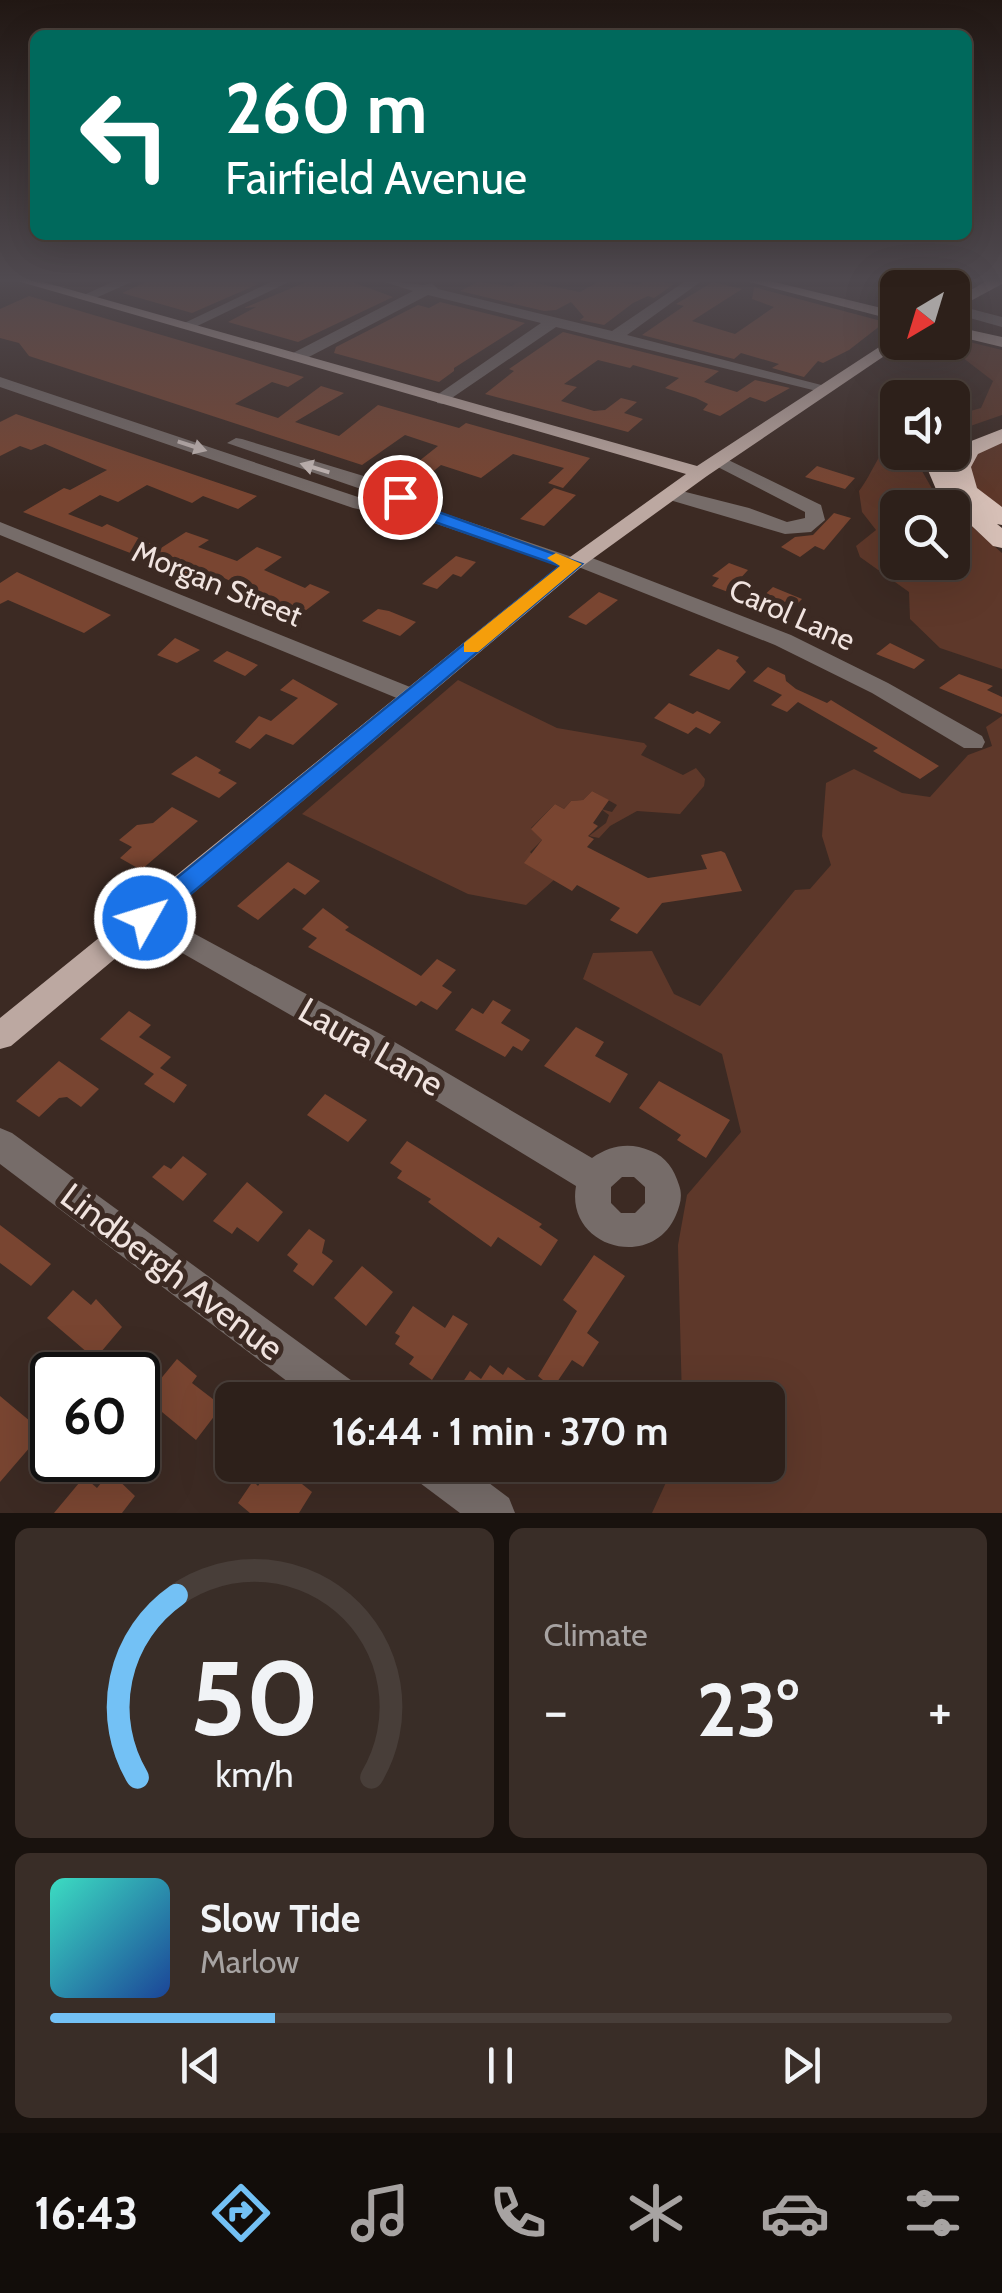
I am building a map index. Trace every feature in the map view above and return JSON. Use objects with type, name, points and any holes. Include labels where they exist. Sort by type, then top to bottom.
[{"type":"highway","points":[[970,433],[1002,423]]},
{"type":"highway","points":[[1002,435],[969,450],[960,467],[967,492],[1002,518]]},
{"type":"highway","points":[[939,470],[946,489],[1002,540]]},
{"type":"main road","points":[[274,351],[443,399],[709,466]]},
{"type":"main road","points":[[1,1034],[576,562],[709,466],[880,353]]},
{"type":"street","points":[[297,357],[309,351]]},
{"type":"street","points":[[443,399],[512,351]]},
{"type":"street","points":[[678,351],[826,388]]},
{"type":"street","points":[[0,366],[383,488],[400,497],[398,504],[376,509],[0,382]]},
{"type":"street","points":[[670,494],[756,516],[786,528],[804,528],[815,520],[814,510],[709,466]]},
{"type":"street","name":"Carol Lane","points":[[398,504],[576,562],[783,640],[880,688],[973,742]]},
{"type":"street","points":[[0,551],[10,533]]},
{"type":"street","name":"Morgan Street","points":[[10,533],[412,696]]},
{"type":"street","name":"Laura Lane","points":[[145,918],[375,1047],[595,1178]]},
{"type":"street","name":"Lindbergh Avenue","points":[[0,1144],[321,1382]]},
{"type":"street","points":[[453,1482],[494,1513]]},
{"type":"shaded area","points":[[970,351],[1002,351],[1002,415],[970,426],[970,411],[981,408],[993,381],[966,360],[970,360]]},
{"type":"shaded area","points":[[1002,439],[1002,514],[976,494],[970,467],[975,454]]},
{"type":"shaded area","points":[[880,456],[880,470],[922,470],[933,490],[880,490],[880,571],[860,557],[856,546],[876,530],[862,512],[859,491]]},
{"type":"shaded area","points":[[970,525],[1002,553],[1002,669],[940,648],[910,619],[909,592],[892,580],[970,580]]},
{"type":"shaded area","points":[[458,680],[557,728],[644,743],[647,746],[641,755],[683,775],[696,768],[705,779],[704,786],[680,814],[637,811],[610,826],[599,838],[589,836],[606,823],[609,815],[601,809],[612,812],[617,805],[592,791],[564,809],[555,804],[531,828],[542,840],[530,852],[555,879],[526,905],[468,894],[302,814]]},
{"type":"shaded area","points":[[1002,716],[1002,1513],[652,1513],[666,1482],[785,1482],[785,1382],[682,1382],[678,1245],[687,1195],[741,1132],[722,1054],[583,979],[593,953],[652,951],[674,994],[700,1006],[795,890],[810,889],[831,865],[822,836],[826,783],[854,769],[902,793],[930,797],[968,755],[992,746],[986,727]]},
{"type":"building","points":[[25,351],[214,351],[304,377],[288,387],[272,382],[235,404],[278,418],[321,386],[344,393],[295,422],[339,436],[378,405],[459,428],[466,423],[590,458],[563,488],[548,483],[564,468],[513,454],[481,478],[441,465],[419,483],[399,477],[438,446],[405,435],[362,465],[29,356]]},
{"type":"building","points":[[335,351],[481,351],[439,382]]},
{"type":"building","points":[[536,351],[637,351],[719,371],[704,382],[737,392],[755,380],[790,388],[765,402],[750,397],[720,416],[703,410],[708,404],[665,388],[679,378],[633,365],[630,368],[598,360],[564,384],[577,387],[561,401],[594,411],[605,410],[621,398],[637,402],[624,413],[643,419],[628,432],[485,394],[514,371],[509,369]]},
{"type":"building","points":[[702,351],[848,351],[823,363],[818,361],[804,377],[772,368],[779,364],[741,353],[734,359]]},
{"type":"building","points":[[16,414],[257,496],[238,509],[203,496],[192,503],[147,485],[118,502],[100,495],[68,514],[102,527],[107,524],[161,548],[186,532],[209,540],[198,547],[237,561],[257,547],[282,557],[264,570],[305,588],[310,584],[330,592],[301,614],[224,578],[214,585],[23,512],[64,488],[70,490],[107,470],[45,444],[31,450],[20,446],[0,456],[0,422]]},
{"type":"building","points":[[817,466],[855,478],[845,489],[805,477]]},
{"type":"building","points":[[554,488],[576,495],[544,526],[520,519]]},
{"type":"building","points":[[834,513],[851,518],[824,550],[815,546],[800,557],[781,547],[795,537],[813,535]]},
{"type":"building","points":[[456,556],[476,562],[461,577],[453,574],[437,589],[422,584]]},
{"type":"building","points":[[729,563],[748,570],[728,592],[712,586],[719,578],[712,576]]},
{"type":"building","points":[[17,572],[111,615],[84,633],[8,600],[0,604],[0,583]]},
{"type":"building","points":[[773,587],[802,599],[787,614],[767,606],[771,603],[760,599]]},
{"type":"building","points":[[599,592],[618,600],[586,625],[568,617]]},
{"type":"building","points":[[378,609],[416,622],[400,636],[362,621]]},
{"type":"building","points":[[175,638],[200,650],[177,663],[157,655]]},
{"type":"building","points":[[890,643],[925,660],[914,669],[876,654]]},
{"type":"building","points":[[718,649],[739,657],[736,661],[746,672],[729,690],[689,675]]},
{"type":"building","points":[[227,651],[258,665],[245,676],[213,661]]},
{"type":"building","points":[[768,667],[785,675],[796,689],[827,703],[831,700],[939,766],[920,779],[873,751],[878,748],[798,702],[787,712],[771,705],[782,695],[753,681]]},
{"type":"building","points":[[959,674],[993,686],[987,690],[1002,697],[1002,714],[939,688]]},
{"type":"building","points":[[293,679],[338,704],[293,745],[266,734],[250,749],[235,742],[259,716],[271,721],[298,698],[280,690]]},
{"type":"building","points":[[669,703],[721,722],[710,734],[696,727],[688,734],[654,718]]},
{"type":"building","points":[[196,756],[237,783],[219,798],[171,774]]},
{"type":"building","points":[[592,791],[609,800],[593,823],[598,826],[588,836],[594,839],[587,847],[648,878],[707,869],[701,855],[721,851],[742,891],[662,903],[637,934],[610,920],[620,908],[577,885],[572,891],[524,863],[542,840],[531,829],[555,804],[564,809]]},
{"type":"building","points":[[172,807],[198,821],[141,870],[120,858],[132,847],[119,840],[137,825],[153,823]]},
{"type":"building","points":[[288,862],[320,881],[305,895],[294,888],[258,920],[237,906]]},
{"type":"building","points":[[323,908],[349,927],[345,930],[421,976],[437,959],[456,970],[442,986],[452,992],[437,1010],[421,1001],[416,1006],[308,947],[317,938],[302,929]]},
{"type":"building","points":[[493,1000],[511,1010],[501,1023],[530,1040],[522,1051],[513,1046],[505,1057],[455,1030],[472,1008],[483,1014]]},
{"type":"building","points":[[129,1011],[151,1025],[139,1037],[171,1057],[160,1068],[187,1085],[174,1103],[144,1084],[154,1074],[100,1039]]},
{"type":"building","points":[[576,1027],[604,1042],[595,1056],[628,1074],[610,1103],[544,1066]]},
{"type":"building","points":[[59,1061],[99,1089],[81,1107],[67,1097],[59,1098],[39,1117],[16,1101]]},
{"type":"building","points":[[659,1081],[730,1120],[706,1158],[677,1140],[681,1135],[639,1108]]},
{"type":"building","points":[[325,1094],[367,1120],[348,1142],[307,1115]]},
{"type":"building","points":[[407,1141],[542,1224],[539,1227],[558,1240],[541,1266],[498,1237],[491,1247],[428,1202],[431,1199],[397,1178],[402,1171],[390,1163]]},
{"type":"building","points":[[183,1156],[207,1174],[183,1201],[152,1177],[164,1165],[171,1169]]},
{"type":"building","points":[[247,1182],[283,1212],[258,1242],[237,1227],[232,1234],[213,1221]]},
{"type":"building","points":[[0,1225],[51,1264],[31,1286],[0,1263]]},
{"type":"building","points":[[309,1229],[325,1240],[322,1253],[333,1261],[313,1286],[293,1271],[298,1264],[287,1255]]},
{"type":"building","points":[[594,1255],[625,1276],[587,1333],[599,1342],[583,1367],[572,1360],[557,1382],[546,1382],[538,1376],[577,1311],[563,1300]]},
{"type":"building","points":[[362,1266],[393,1292],[366,1326],[334,1298]]},
{"type":"building","points":[[73,1290],[91,1305],[96,1299],[122,1327],[101,1352],[87,1352],[47,1318]]},
{"type":"building","points":[[413,1306],[445,1328],[453,1315],[468,1324],[432,1380],[409,1364],[414,1357],[395,1344],[400,1336],[395,1333]]},
{"type":"building","points":[[177,1359],[197,1376],[192,1383],[215,1401],[215,1415],[196,1440],[160,1410],[160,1380]]},
{"type":"building","points":[[490,1365],[503,1375],[508,1367],[526,1380],[463,1382],[470,1371],[481,1379]]},
{"type":"building","points":[[0,1396],[30,1421],[30,1447],[0,1482]]},
{"type":"building","points":[[80,1482],[90,1482],[97,1488],[102,1482],[120,1482],[135,1496],[122,1513],[54,1513]]},
{"type":"building","points":[[252,1482],[258,1486],[261,1482],[303,1482],[312,1492],[299,1513],[250,1513],[238,1503]]},
{"type":"slow traffic","points":[[471,648],[573,564],[556,558]]},
{"type":"route","points":[[145,918],[573,564],[398,504],[400,497]]}]
